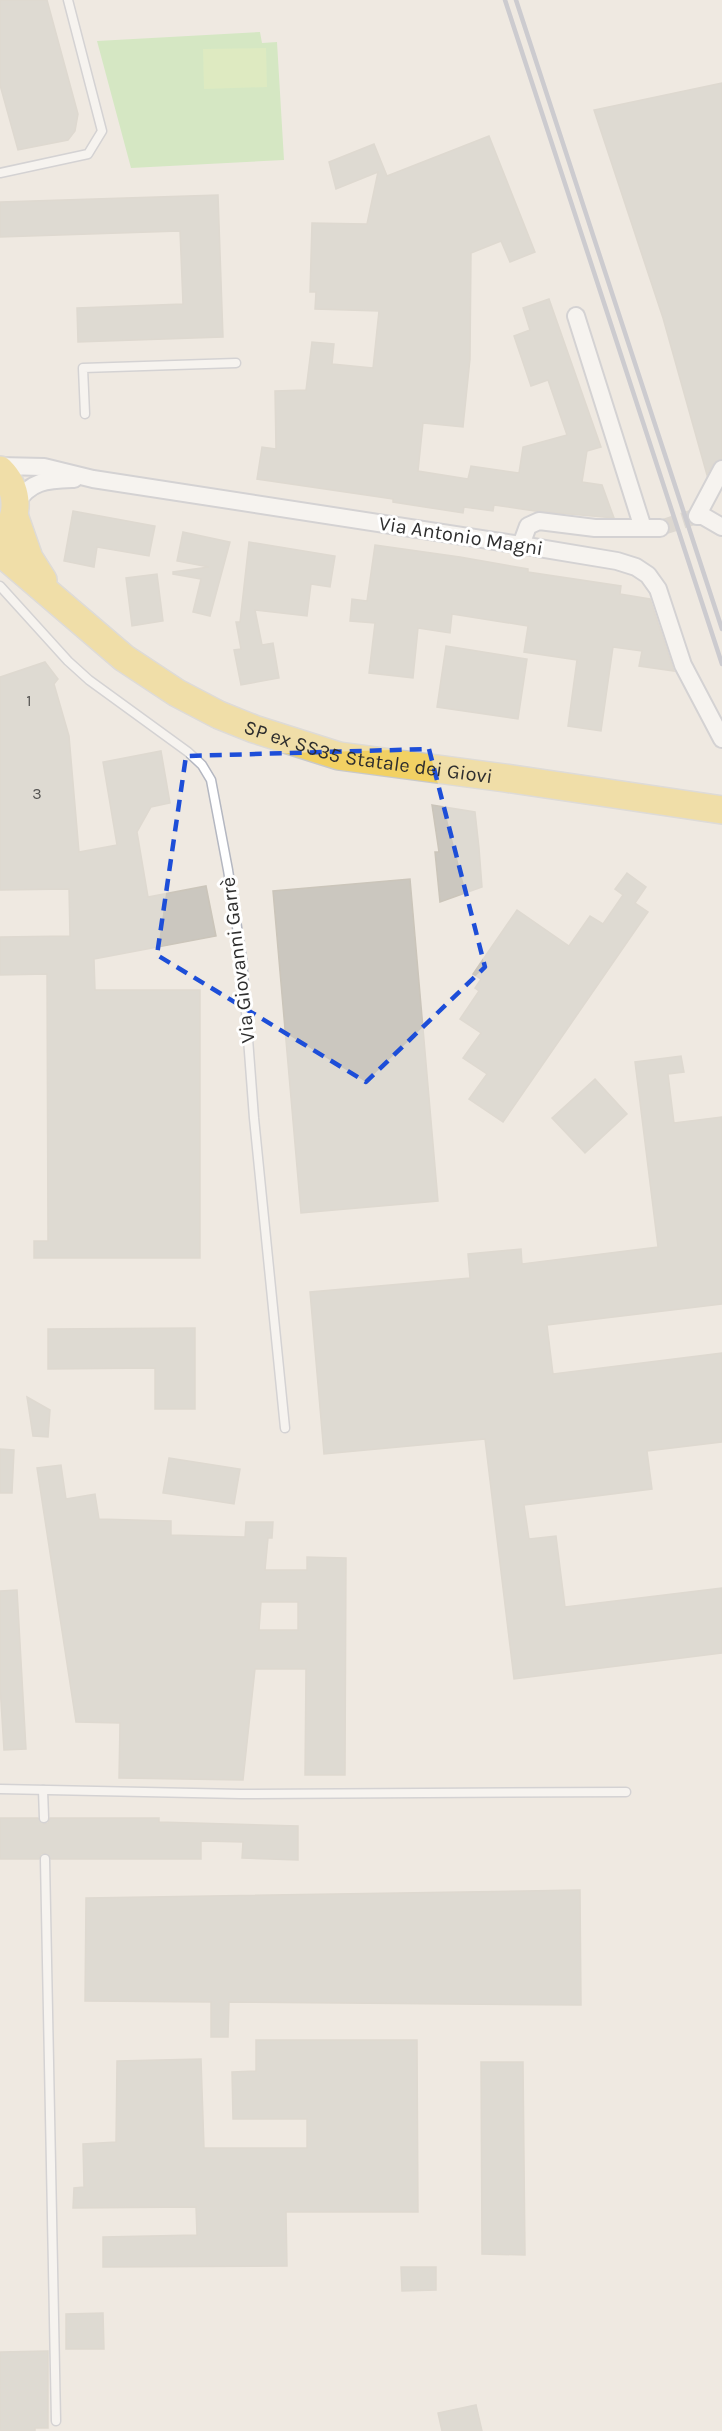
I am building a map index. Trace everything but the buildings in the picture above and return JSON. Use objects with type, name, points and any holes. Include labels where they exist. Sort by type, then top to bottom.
[{"type":"main road","name":"SP ex SS35 Statale dei Giovi","points":[[0,471],[11,485],[15,509],[29,558],[54,596]]},
{"type":"main road","points":[[0,538],[8,529],[15,509]]},
{"type":"main road","name":"SP ex SS35 Statale dei Giovi","points":[[0,552],[124,658],[177,693],[219,715],[265,733],[339,756],[721,810]]},
{"type":"street","points":[[576,316],[643,528]]},
{"type":"street","points":[[0,466],[44,467],[93,478]]},
{"type":"street","points":[[722,469],[698,516],[722,526]]},
{"type":"street","points":[[15,509],[23,492],[33,485],[58,480],[93,478]]},
{"type":"street","name":"Via Antonio Magni","points":[[93,478],[521,545],[617,561],[636,567],[648,575],[657,589],[683,665],[722,739]]},
{"type":"street","points":[[521,545],[525,529],[531,523],[539,521],[595,528],[660,528]]},
{"type":"lane","points":[[0,173],[88,154],[102,131],[68,0]]},
{"type":"lane","points":[[85,414],[83,368],[236,363]]},
{"type":"lane","name":"Via Giovanni Garrè","points":[[0,586],[68,661],[89,680],[188,752],[202,765],[210,780],[228,870],[242,959],[254,1118],[285,1428]]},
{"type":"lane","points":[[0,1789],[241,1794],[626,1792]]},
{"type":"lane","points":[[43,1790],[44,1818]]},
{"type":"lane","points":[[45,1859],[56,2421]]},
{"type":"highlighted area","points":[[429,749],[485,967],[366,1082],[157,955],[186,756]]},
{"type":"green space","points":[[260,32],[262,43],[277,42],[284,160],[131,168],[97,41]]},
{"type":"green space","points":[[266,48],[267,87],[204,89],[203,49]]},
{"type":"tunnel","points":[[660,528],[697,516]]},
{"type":"railway","points":[[505,0],[722,664]]},
{"type":"railway","points":[[516,0],[722,629]]}]
